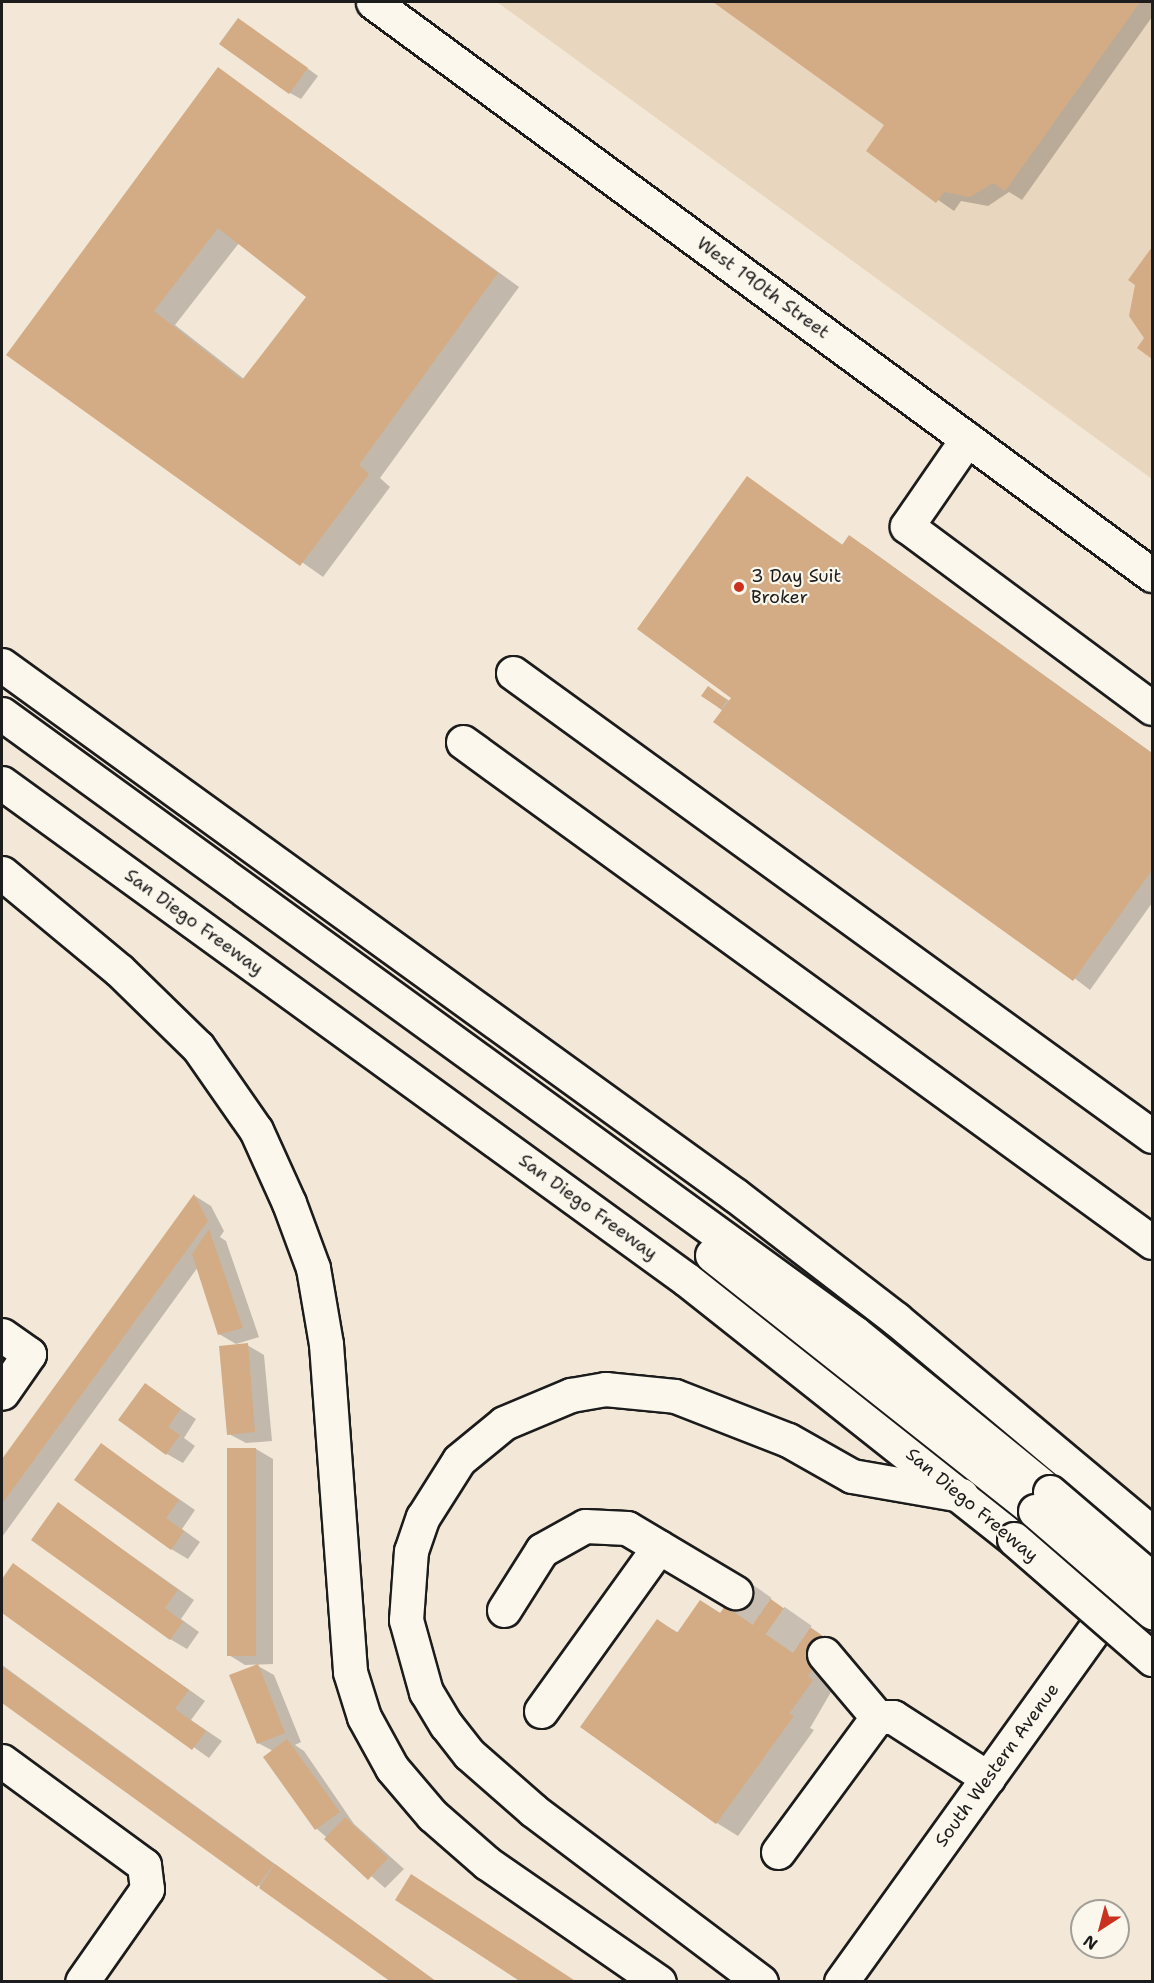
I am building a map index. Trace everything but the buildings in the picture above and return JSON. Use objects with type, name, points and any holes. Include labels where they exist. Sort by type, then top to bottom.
[{"type":"main road","name":"West 190th Street","points":[[373,2],[1152,575]]},
{"type":"main road","points":[[967,439],[907,526],[1152,708]]},
{"type":"main road","points":[[2,665],[735,1195],[1072,1463],[1152,1533]]},
{"type":"main road","points":[[513,673],[1152,1136]]},
{"type":"main road","points":[[2,714],[855,1333],[1043,1502],[1152,1612]]},
{"type":"main road","points":[[2,739],[705,1250],[1043,1502],[1152,1579]]},
{"type":"main road","points":[[463,742],[1152,1242]]},
{"type":"main road","name":"San Diego Freeway","points":[[2,783],[686,1279],[962,1496],[1152,1659]]},
{"type":"main road","points":[[2,873],[119,970],[198,1047],[256,1130],[290,1203],[313,1268],[326,1344],[350,1672],[364,1717],[392,1768],[432,1815],[487,1863],[659,1982]]},
{"type":"main road","points":[[2,1335],[28,1354],[2,1393]]},
{"type":"main road","points":[[761,1982],[533,1810],[469,1754],[446,1725],[426,1692],[406,1620],[411,1551],[423,1518],[459,1460],[504,1423],[571,1395],[605,1389],[675,1396],[788,1440],[852,1476],[962,1496]]},
{"type":"main road","points":[[504,1610],[542,1550],[585,1526],[627,1528],[735,1592]]},
{"type":"main road","points":[[541,1711],[658,1546]]},
{"type":"main road","name":"South Western Avenue","points":[[841,1982],[1152,1549]]},
{"type":"main road","points":[[824,1654],[877,1717],[893,1717],[988,1778]]},
{"type":"main road","points":[[778,1852],[877,1717]]},
{"type":"main road","points":[[2,1761],[144,1865],[147,1889],[82,1982]]},
{"type":"shaded area","points":[[497,2],[1152,2],[1152,479]]},
{"type":"tunnel","points":[[735,1592],[824,1654]]},
{"type":"place","name":"3 Day Suit Broker","points":[[739,587]]}]
